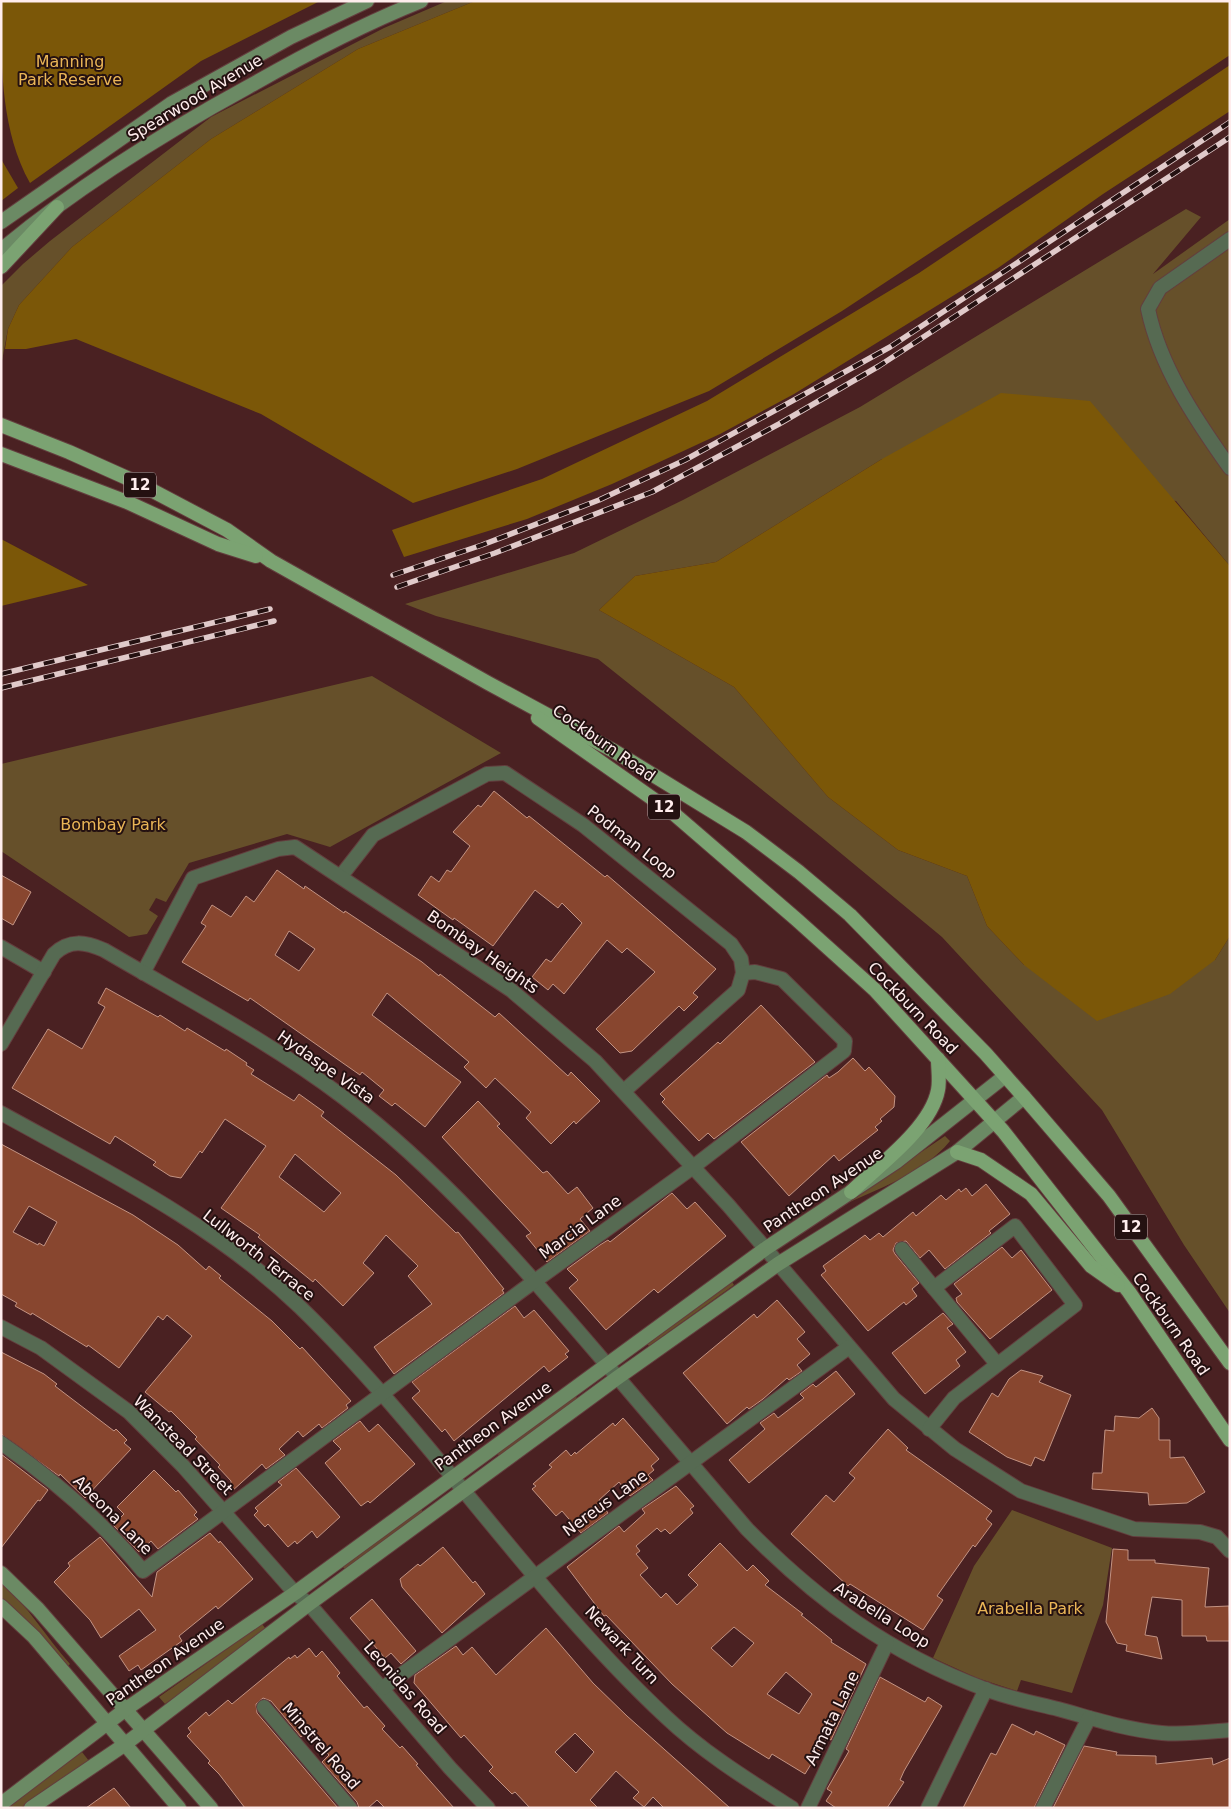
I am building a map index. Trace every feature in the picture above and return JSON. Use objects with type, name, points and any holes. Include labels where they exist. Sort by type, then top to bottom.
[{"type":"main road","name":"Spearwood Avenue","points":[[1,222],[172,103],[291,37],[367,1]]},
{"type":"main road","name":"Spearwood Avenue","points":[[1,250],[57,207],[185,121],[298,58],[421,1]]},
{"type":"main road","points":[[1,267],[57,207]]},
{"type":"main road","name":"Cockburn Road","points":[[1,425],[69,452],[136,482],[227,530],[271,561],[488,683],[614,751],[697,800],[771,850],[850,915],[1024,1097],[1109,1196],[1230,1363]]},
{"type":"main road","name":"Cockburn Road","points":[[1,454],[127,502],[218,544],[271,561]]},
{"type":"main road","name":"Cockburn Road","points":[[488,683],[673,813],[875,990],[994,1121],[1129,1292],[1230,1440]]},
{"type":"main road","points":[[851,1192],[917,1130],[930,1109],[938,1090],[938,1059]]},
{"type":"main road","name":"Pantheon Avenue","points":[[1,1804],[126,1709],[295,1593],[765,1250],[896,1162],[1005,1076]]},
{"type":"main road","points":[[31,1808],[124,1745],[309,1604],[617,1378],[778,1264],[957,1152],[1024,1097]]},
{"type":"main road","points":[[957,1152],[981,1160],[1031,1194],[1090,1266],[1129,1292]]},
{"type":"main road","points":[[1,1573],[38,1609],[211,1808]]},
{"type":"main road","points":[[1,1606],[34,1638],[179,1808]]},
{"type":"street","points":[[1230,239],[1160,288],[1148,309],[1154,336],[1195,419],[1230,468]]},
{"type":"street","name":"Podman Loop","points":[[341,876],[372,835],[480,776],[504,773],[583,825],[732,944],[742,959],[743,973]]},
{"type":"street","name":"Bombay Heights","points":[[143,973],[194,878],[278,849],[296,848],[341,876],[510,990],[595,1061],[693,1167],[778,1264]]},
{"type":"street","name":"Hydaspe Vista","points":[[1,1044],[54,954],[62,946],[71,943],[87,943],[104,950],[281,1055],[342,1096],[395,1140],[478,1218],[607,1365]]},
{"type":"street","points":[[1,948],[44,972]]},
{"type":"street","name":"Marcia Lane","points":[[223,1510],[693,1167],[844,1051],[845,1041],[782,979],[755,972],[743,973]]},
{"type":"street","points":[[624,1091],[738,990],[743,973]]},
{"type":"street","name":"Lullworth Terrace","points":[[1,1112],[154,1198],[205,1231],[297,1305],[341,1349],[452,1478]]},
{"type":"street","points":[[929,1429],[954,1398],[1075,1305],[1015,1226],[934,1288]]},
{"type":"street","points":[[902,1249],[998,1364]]},
{"type":"street","points":[[778,1264],[894,1398],[954,1449],[1021,1491],[1134,1529],[1200,1532],[1217,1537],[1230,1551]]},
{"type":"street","name":"Wanstead Street","points":[[1,1327],[41,1348],[130,1412],[183,1466],[295,1593]]},
{"type":"street","name":"Nereus Lane","points":[[382,1688],[849,1347]]},
{"type":"street","name":"Arabella Loop","points":[[607,1365],[747,1529],[785,1567],[827,1603],[887,1643],[933,1667],[986,1689],[1088,1718],[1160,1733],[1230,1730]]},
{"type":"street","name":"Abeona Lane","points":[[1,1443],[40,1470],[82,1506],[123,1546],[143,1571],[223,1510]]},
{"type":"street","name":"Newark Turn","points":[[452,1478],[594,1644],[667,1718],[726,1765],[792,1808]]},
{"type":"street","name":"Leonidas Road","points":[[295,1593],[309,1604],[488,1808]]},
{"type":"street","name":"Armata Lane","points":[[808,1808],[887,1643]]},
{"type":"street","points":[[928,1808],[986,1689]]},
{"type":"street","name":"Minstrel Road","points":[[264,1707],[350,1808]]},
{"type":"street","points":[[1043,1808],[1088,1718]]},
{"type":"green space","name":"Manning Park Reserve","points":[[1,1],[320,1],[201,61],[30,183],[20,162],[13,140],[4,95]]},
{"type":"green space","points":[[447,1],[475,1],[358,49],[211,139],[72,247],[19,305],[8,329],[1,366],[1,286],[50,241],[211,117],[384,28]]},
{"type":"green space","points":[[475,1],[1230,1],[1230,55],[842,311],[709,391],[517,469],[413,503],[261,414],[76,339],[26,349],[5,349],[8,329],[19,305],[72,247],[211,139],[358,49]]},
{"type":"green space","points":[[1230,65],[1230,111],[1103,194],[998,268],[794,394],[720,434],[612,484],[527,519],[404,557],[392,530],[542,479],[707,401],[919,273]]},
{"type":"green space","points":[[1,159],[18,188],[1,201]]},
{"type":"green space","points":[[1186,209],[1201,217],[1153,274],[1230,219],[1230,566],[1176,501],[882,459],[716,562],[635,576],[599,610],[734,687],[828,797],[898,850],[967,876],[987,926],[1024,965],[1215,960],[1230,936],[1230,1313],[1184,1245],[1102,1110],[942,937],[820,836],[598,659],[436,616],[405,604],[574,553],[683,500],[860,407]]},
{"type":"green space","points":[[1001,393],[1090,401],[1230,566],[1230,936],[1215,960],[1170,994],[1097,1021],[1024,965],[987,926],[967,876],[898,850],[828,797],[734,687],[599,610],[635,576],[716,562],[882,459]]},
{"type":"green space","points":[[1,539],[88,585],[1,606]]},
{"type":"green space","name":"Bombay Park","points":[[372,676],[501,753],[330,847],[287,834],[189,863],[166,902],[156,898],[149,910],[158,916],[147,934],[129,937],[1,851],[1,764]]},
{"type":"green space","points":[[945,1136],[950,1141],[939,1153],[913,1172],[841,1206]]},
{"type":"green space","points":[[732,1282],[734,1285],[649,1346],[647,1344]]},
{"type":"green space","points":[[575,1396],[578,1399],[500,1457],[497,1453]]},
{"type":"green space","points":[[421,1509],[423,1512],[345,1569],[342,1566]]},
{"type":"green space","name":"Arabella Park","points":[[1012,1510],[1112,1548],[1103,1605],[1072,1693],[1021,1680],[1017,1691],[977,1678],[933,1658],[974,1566]]},
{"type":"green space","points":[[1,1582],[20,1601],[70,1664],[66,1668],[34,1630],[1,1598]]},
{"type":"green space","points":[[262,1624],[265,1628],[249,1644],[165,1704],[159,1697]]},
{"type":"green space","points":[[82,1752],[89,1761],[30,1803],[20,1808],[6,1808]]},
{"type":"building","points":[[494,791],[527,818],[529,816],[605,877],[607,875],[716,969],[693,993],[698,997],[684,1011],[679,1006],[632,1051],[620,1053],[596,1029],[655,972],[627,948],[622,953],[607,940],[564,994],[553,984],[548,990],[532,977],[546,959],[551,962],[582,923],[562,903],[558,908],[535,890],[493,946],[418,895],[431,876],[439,882],[447,870],[451,872],[470,846],[453,832],[478,805],[481,807]]},
{"type":"building","points":[[277,870],[304,889],[305,886],[422,962],[439,976],[440,974],[495,1017],[499,1013],[568,1076],[571,1072],[600,1101],[576,1124],[574,1121],[551,1144],[526,1118],[531,1112],[495,1078],[486,1088],[464,1067],[469,1062],[387,993],[372,1015],[461,1082],[425,1127],[395,1103],[392,1106],[379,1096],[384,1090],[362,1072],[360,1075],[250,998],[248,1001],[182,962],[206,926],[201,923],[212,905],[231,917],[246,896],[254,902]],"holes":[[[289,931],[315,949],[299,971],[275,955]]]},
{"type":"building","points":[[1,875],[31,892],[13,925],[1,918]]},
{"type":"building","points":[[106,988],[158,1017],[160,1015],[185,1031],[187,1028],[225,1051],[226,1049],[254,1070],[251,1074],[294,1101],[299,1094],[324,1112],[321,1116],[396,1175],[456,1233],[458,1232],[504,1289],[502,1290],[504,1293],[394,1374],[374,1347],[432,1304],[408,1276],[418,1266],[386,1235],[363,1263],[374,1273],[343,1306],[315,1279],[313,1282],[258,1237],[260,1235],[221,1208],[266,1146],[225,1119],[202,1153],[200,1151],[181,1178],[170,1176],[153,1165],[156,1162],[115,1136],[110,1144],[12,1088],[48,1029],[82,1049],[105,1007],[98,1003]],"holes":[[[295,1154],[341,1193],[324,1212],[279,1177]]]},
{"type":"building","points":[[761,1005],[815,1062],[714,1139],[708,1133],[699,1141],[662,1102],[665,1099],[660,1094],[718,1042],[720,1044]]},
{"type":"building","points":[[853,1058],[865,1071],[869,1067],[895,1096],[894,1107],[880,1119],[882,1121],[875,1127],[878,1130],[839,1161],[834,1155],[789,1196],[741,1142],[827,1075],[829,1078],[838,1072]]},
{"type":"building","points":[[478,1101],[500,1124],[497,1126],[543,1173],[547,1171],[568,1194],[577,1187],[593,1208],[580,1219],[590,1231],[547,1262],[526,1236],[531,1233],[442,1137]]},
{"type":"building","points":[[1,1144],[133,1215],[178,1245],[206,1270],[209,1266],[221,1276],[219,1278],[272,1321],[300,1349],[302,1347],[351,1401],[346,1405],[348,1408],[322,1428],[319,1424],[303,1437],[298,1431],[279,1449],[285,1455],[266,1469],[262,1464],[231,1492],[231,1481],[218,1467],[220,1465],[195,1439],[197,1437],[171,1411],[169,1412],[145,1392],[192,1336],[167,1315],[163,1320],[158,1316],[119,1368],[88,1345],[87,1347],[32,1313],[31,1315],[15,1306],[17,1303],[1,1294]],"holes":[[[29,1206],[57,1222],[44,1246],[39,1243],[38,1245],[13,1232]]]},
{"type":"building","points":[[986,1184],[1010,1214],[989,1231],[991,1233],[945,1269],[929,1250],[920,1258],[906,1241],[896,1243],[893,1250],[895,1254],[919,1283],[912,1289],[917,1296],[906,1305],[904,1302],[868,1331],[821,1275],[826,1271],[823,1266],[865,1235],[870,1240],[879,1233],[883,1237],[913,1212],[916,1216],[941,1195],[946,1200],[959,1189],[961,1192],[966,1188],[972,1196]]},
{"type":"building","points":[[672,1193],[687,1209],[695,1202],[726,1236],[658,1293],[654,1289],[606,1330],[569,1288],[578,1280],[567,1269],[600,1245],[608,1240],[610,1242]]},
{"type":"building","points":[[1002,1247],[1012,1258],[1021,1250],[1052,1290],[990,1339],[957,1302],[956,1298],[962,1294],[954,1284]]},
{"type":"building","points":[[777,1300],[805,1332],[797,1339],[810,1354],[797,1365],[802,1371],[789,1380],[787,1378],[763,1399],[749,1409],[747,1407],[727,1424],[683,1373],[754,1314],[757,1318]]},
{"type":"building","points":[[515,1306],[524,1318],[534,1310],[569,1351],[565,1354],[568,1357],[549,1372],[544,1366],[454,1441],[445,1429],[442,1432],[412,1398],[420,1391],[412,1382]]},
{"type":"building","points":[[943,1313],[953,1324],[947,1328],[966,1352],[956,1360],[960,1366],[925,1394],[892,1353]]},
{"type":"building","points":[[1,1352],[44,1374],[57,1384],[55,1386],[114,1431],[116,1429],[127,1440],[124,1443],[131,1449],[85,1498],[60,1474],[59,1476],[1,1434]]},
{"type":"building","points":[[1021,1370],[1043,1376],[1039,1382],[1071,1395],[1044,1461],[1035,1457],[1031,1466],[1007,1457],[969,1432],[992,1393],[998,1397],[1009,1379]]},
{"type":"building","points":[[836,1371],[855,1394],[749,1483],[729,1460],[765,1429],[760,1423],[774,1413],[778,1418],[804,1398],[800,1394],[813,1384],[816,1387]]},
{"type":"building","points":[[1152,1408],[1159,1418],[1159,1440],[1170,1440],[1170,1458],[1184,1457],[1205,1492],[1187,1503],[1149,1505],[1148,1493],[1092,1489],[1093,1473],[1102,1473],[1105,1430],[1114,1431],[1115,1416],[1139,1418]]},
{"type":"building","points":[[623,1418],[659,1459],[651,1466],[654,1470],[648,1475],[653,1480],[630,1496],[619,1482],[599,1500],[608,1513],[581,1533],[562,1511],[556,1516],[532,1489],[536,1486],[533,1484],[552,1467],[549,1465],[566,1450],[571,1456],[575,1452],[576,1454],[613,1423],[615,1426]]},
{"type":"building","points":[[360,1421],[369,1432],[378,1424],[415,1464],[370,1503],[368,1501],[361,1506],[325,1463],[341,1449],[333,1441]]},
{"type":"building","points":[[888,1429],[908,1448],[906,1450],[992,1511],[986,1519],[992,1524],[975,1547],[973,1545],[937,1596],[943,1600],[923,1630],[850,1584],[848,1586],[791,1534],[826,1495],[834,1502],[855,1478],[849,1473]]},
{"type":"building","points":[[1,1454],[48,1490],[1,1548]]},
{"type":"building","points":[[296,1468],[340,1517],[317,1538],[312,1531],[297,1544],[295,1541],[288,1547],[268,1524],[265,1527],[254,1515],[258,1511],[255,1508],[282,1485],[278,1482]]},
{"type":"building","points":[[154,1470],[176,1492],[178,1490],[197,1512],[194,1515],[198,1519],[158,1549],[151,1541],[139,1552],[113,1525],[124,1514],[117,1507]]},
{"type":"building","points":[[676,1486],[694,1506],[690,1509],[693,1513],[670,1534],[665,1529],[661,1532],[657,1528],[636,1546],[640,1551],[636,1554],[648,1568],[640,1575],[661,1598],[666,1593],[677,1605],[698,1585],[688,1575],[720,1543],[747,1571],[753,1565],[769,1581],[765,1585],[803,1614],[801,1615],[832,1640],[831,1642],[866,1664],[831,1740],[827,1738],[805,1774],[772,1754],[769,1759],[727,1733],[672,1684],[606,1615],[604,1616],[567,1567],[619,1526],[624,1532],[645,1513],[642,1509]],"holes":[[[734,1627],[754,1643],[732,1667],[711,1648]],[[786,1672],[812,1694],[799,1714],[767,1694]]]},
{"type":"building","points":[[210,1533],[219,1543],[220,1541],[253,1579],[218,1609],[216,1606],[179,1636],[182,1641],[141,1670],[138,1665],[129,1671],[119,1656],[156,1630],[139,1609],[101,1638],[90,1620],[54,1582],[70,1566],[68,1563],[100,1537],[152,1597],[157,1572]]},
{"type":"building","points":[[443,1547],[473,1583],[475,1581],[485,1594],[442,1633],[402,1587],[400,1579],[418,1564],[420,1566]]},
{"type":"building","points":[[1113,1549],[1128,1550],[1128,1560],[1155,1560],[1155,1563],[1209,1568],[1205,1607],[1229,1606],[1230,1641],[1207,1641],[1206,1636],[1182,1636],[1182,1600],[1152,1597],[1145,1635],[1157,1637],[1162,1659],[1126,1651],[1127,1645],[1117,1643],[1106,1622]]},
{"type":"building","points":[[372,1599],[416,1651],[401,1664],[391,1653],[385,1658],[350,1618]]},
{"type":"building","points":[[546,1628],[593,1683],[730,1808],[664,1808],[653,1797],[644,1807],[633,1798],[639,1792],[616,1771],[590,1800],[598,1808],[530,1808],[515,1792],[512,1794],[489,1771],[493,1767],[464,1735],[461,1738],[414,1683],[415,1675],[456,1646],[463,1655],[472,1647],[496,1675]],"holes":[[[575,1733],[594,1752],[576,1773],[555,1752]]]},
{"type":"building","points":[[309,1648],[316,1657],[322,1651],[340,1673],[337,1676],[364,1708],[367,1706],[385,1726],[382,1729],[400,1748],[402,1746],[454,1808],[385,1808],[377,1800],[368,1808],[359,1808],[357,1802],[322,1762],[329,1755],[308,1731],[301,1737],[271,1701],[263,1698],[256,1704],[257,1713],[338,1808],[245,1808],[219,1774],[208,1763],[210,1761],[187,1736],[191,1732],[188,1728],[206,1712],[209,1716],[228,1700],[232,1704],[289,1657],[290,1659],[295,1655],[297,1658]]},
{"type":"building","points":[[880,1677],[925,1702],[928,1697],[942,1706],[904,1771],[900,1780],[904,1782],[887,1808],[836,1808],[826,1801],[832,1792],[827,1789],[849,1751],[846,1749]]},
{"type":"building","points":[[1012,1724],[1034,1735],[1036,1731],[1065,1745],[1034,1808],[963,1808],[991,1753],[996,1755]]},
{"type":"building","points":[[1084,1746],[1117,1752],[1116,1755],[1156,1756],[1156,1764],[1212,1758],[1213,1765],[1230,1758],[1230,1808],[1053,1808]]},
{"type":"building","points":[[114,1788],[131,1808],[86,1808]]},
{"type":"railway","points":[[393,575],[482,545],[599,500],[685,460],[890,347],[1230,122]]},
{"type":"railway","points":[[397,587],[495,553],[652,492],[779,424],[879,366],[1230,137]]},
{"type":"railway","points":[[1,674],[270,609]]},
{"type":"railway","points":[[1,688],[274,621]]}]
